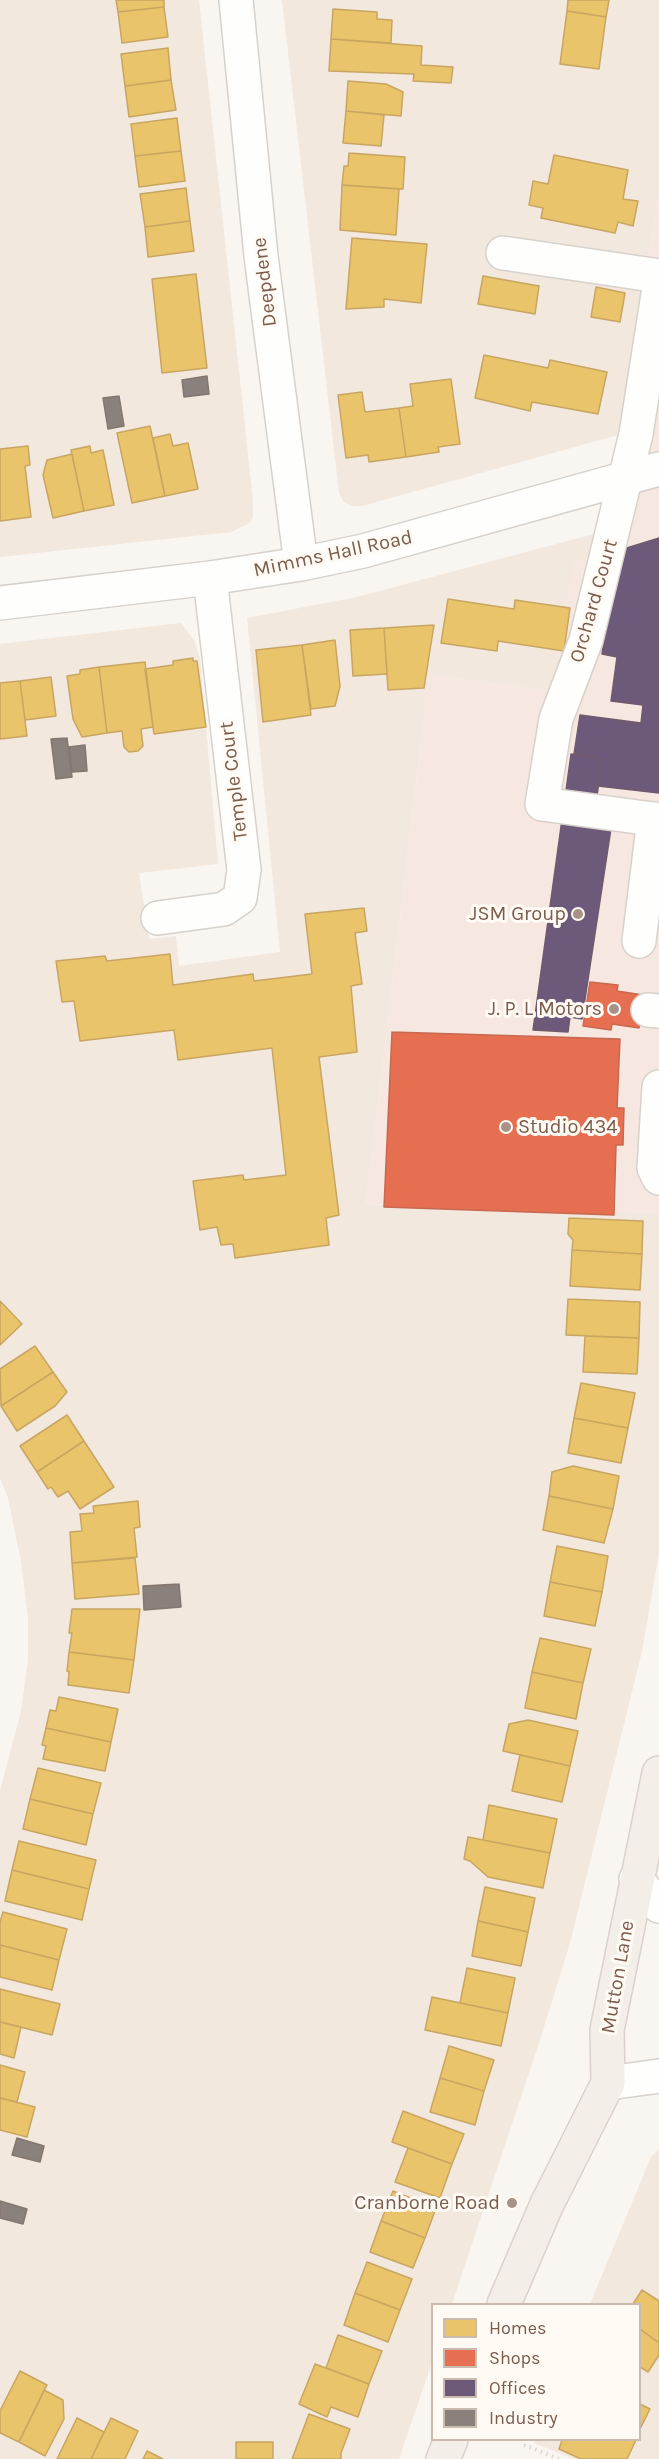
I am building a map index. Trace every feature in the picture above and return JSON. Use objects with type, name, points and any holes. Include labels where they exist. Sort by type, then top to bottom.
[{"type":"main road","name":"Mutton Lane","points":[[504,2303],[547,2204],[608,2083],[607,2030],[659,1773]]},
{"type":"main road","points":[[443,2459],[450,2441]]},
{"type":"street","name":"Deepdene","points":[[236,0],[261,256],[301,564]]},
{"type":"street","points":[[503,253],[659,276]]},
{"type":"street","name":"Orchard Court","points":[[656,819],[542,804],[556,719],[586,640],[636,434],[659,288]]},
{"type":"street","name":"Mimms Hall Road","points":[[0,603],[210,578],[301,564],[363,551],[659,469]]},
{"type":"street","name":"Temple Court","points":[[158,918],[224,909],[240,898],[244,870],[210,578]]},
{"type":"street","points":[[639,941],[656,819]]},
{"type":"street","points":[[659,1087],[654,1168],[659,1178]]},
{"type":"street","points":[[636,1879],[659,1906]]},
{"type":"street","points":[[608,2083],[659,2076]]},
{"type":"path","points":[[524,2445],[559,2459]]},
{"type":"shaded area","points":[[0,0],[199,0],[253,501],[253,518],[248,524],[231,532],[0,557]]},
{"type":"shaded area","points":[[282,0],[659,0],[659,196],[618,435],[362,506],[351,506],[344,502],[339,493]]},
{"type":"shaded area","points":[[659,196],[659,1213],[366,1204],[429,675],[549,691],[574,560],[598,553]]},
{"type":"shaded area","points":[[601,532],[561,662],[549,691],[429,675],[366,1204],[659,1213],[659,1553],[642,1651],[570,1943],[452,2303],[431,2303],[431,2365],[399,2459],[0,2459],[0,1791],[21,1711],[28,1660],[28,1619],[21,1561],[8,1498],[0,1478],[0,644],[181,623],[194,640],[200,658],[218,864],[139,873],[149,939],[176,936],[179,966],[280,952],[247,618],[357,597]]},
{"type":"shaded area","points":[[659,2149],[659,2459],[574,2459],[534,2443],[535,2441],[641,2441],[641,2303],[590,2303],[651,2157]]},
{"type":"building: Homes","points":[[116,0],[164,0],[164,7],[118,12]]},
{"type":"building: Homes","points":[[568,0],[609,0],[606,17],[567,11]]},
{"type":"building: Homes","points":[[164,7],[168,37],[122,43],[118,12]]},
{"type":"building: Homes","points":[[333,9],[377,12],[377,19],[392,20],[391,43],[331,39]]},
{"type":"building: Homes","points":[[567,11],[606,17],[599,69],[560,64]]},
{"type":"building: Homes","points":[[331,39],[422,46],[421,65],[453,67],[451,83],[413,81],[414,74],[329,71]]},
{"type":"building: Homes","points":[[168,48],[171,80],[125,86],[121,54]]},
{"type":"building: Homes","points":[[171,80],[176,110],[129,117],[125,86]]},
{"type":"building: Homes","points":[[348,81],[386,84],[403,92],[401,116],[346,111]]},
{"type":"building: Homes","points":[[346,111],[384,115],[381,146],[343,143]]},
{"type":"building: Homes","points":[[177,118],[181,151],[135,156],[131,124]]},
{"type":"building: Homes","points":[[181,151],[185,181],[139,187],[135,156]]},
{"type":"building: Homes","points":[[349,153],[405,157],[403,189],[342,185],[344,166],[348,166]]},
{"type":"building: Homes","points":[[554,155],[628,170],[623,199],[638,201],[633,226],[618,222],[615,233],[541,218],[543,208],[529,205],[533,181],[548,184]]},
{"type":"building: Homes","points":[[342,185],[399,189],[396,235],[340,230]]},
{"type":"building: Homes","points":[[186,188],[190,221],[145,227],[140,194]]},
{"type":"building: Homes","points":[[190,221],[194,251],[148,257],[145,227]]},
{"type":"building: Homes","points":[[352,238],[427,244],[421,303],[384,299],[384,307],[346,309]]},
{"type":"building: Homes","points":[[196,274],[207,368],[162,373],[152,279]]},
{"type":"building: Homes","points":[[483,276],[539,286],[535,314],[478,304]]},
{"type":"building: Homes","points":[[596,287],[625,293],[620,322],[591,317]]},
{"type":"building: Homes","points":[[484,355],[548,368],[550,360],[607,372],[598,414],[532,402],[530,411],[475,398]]},
{"type":"building: Homes","points":[[451,379],[460,444],[438,447],[439,452],[406,457],[399,408],[413,406],[410,384]]},
{"type":"building: Homes","points":[[362,392],[365,412],[399,408],[406,457],[369,462],[368,455],[346,458],[338,395]]},
{"type":"building: Homes","points":[[150,426],[165,496],[132,503],[117,433]]},
{"type":"building: Homes","points":[[170,434],[173,446],[188,443],[198,489],[165,496],[153,438]]},
{"type":"building: Homes","points":[[28,446],[30,465],[25,466],[31,517],[0,521],[0,449]]},
{"type":"building: Homes","points":[[90,446],[91,453],[103,450],[114,505],[84,511],[71,450]]},
{"type":"building: Homes","points":[[72,454],[84,511],[53,518],[43,475],[47,460]]},
{"type":"building: Homes","points":[[448,599],[514,609],[515,600],[570,608],[564,651],[498,641],[497,651],[441,643]]},
{"type":"building: Homes","points":[[434,625],[424,688],[388,690],[384,628]]},
{"type":"building: Homes","points":[[384,628],[387,674],[353,676],[350,630]]},
{"type":"building: Homes","points":[[335,640],[340,686],[335,706],[311,709],[302,645]]},
{"type":"building: Homes","points":[[302,645],[311,715],[263,722],[256,650]]},
{"type":"building: Homes","points":[[193,658],[193,661],[197,661],[206,727],[154,734],[145,669],[173,665],[173,661]]},
{"type":"building: Homes","points":[[145,662],[153,727],[141,729],[143,746],[138,751],[129,752],[124,747],[122,731],[107,733],[99,667]]},
{"type":"building: Homes","points":[[99,667],[107,733],[82,737],[73,719],[67,676],[80,674],[80,670]]},
{"type":"building: Homes","points":[[51,677],[56,716],[25,720],[20,681]]},
{"type":"building: Homes","points":[[20,681],[27,736],[0,739],[0,683]]},
{"type":"building: Homes","points":[[364,908],[367,931],[355,933],[362,984],[351,986],[357,1052],[319,1057],[339,1215],[326,1218],[329,1245],[235,1258],[233,1244],[221,1245],[217,1227],[200,1230],[193,1181],[243,1175],[244,1180],[286,1175],[272,1048],[178,1060],[174,1030],[80,1041],[74,1001],[62,1002],[56,961],[105,956],[107,961],[170,954],[173,985],[253,974],[254,981],[312,974],[305,914]]},
{"type":"building: Homes","points":[[569,1218],[643,1221],[642,1254],[572,1250],[573,1240],[568,1234]]},
{"type":"building: Homes","points":[[572,1250],[642,1254],[640,1290],[570,1286]]},
{"type":"building: Homes","points":[[568,1299],[640,1302],[639,1338],[566,1335]]},
{"type":"building: Homes","points":[[0,1301],[22,1324],[0,1345]]},
{"type":"building: Homes","points":[[585,1336],[639,1338],[637,1374],[583,1372]]},
{"type":"building: Homes","points":[[35,1346],[53,1372],[1,1406],[0,1369]]},
{"type":"building: Homes","points":[[53,1372],[67,1392],[55,1406],[17,1431],[1,1406]]},
{"type":"building: Homes","points":[[581,1383],[635,1393],[628,1428],[574,1418]]},
{"type":"building: Homes","points":[[67,1415],[84,1441],[37,1472],[20,1446]]},
{"type":"building: Homes","points":[[574,1418],[628,1428],[621,1463],[568,1453]]},
{"type":"building: Homes","points":[[84,1441],[114,1487],[80,1509],[68,1491],[58,1497],[51,1487],[48,1489],[37,1472]]},
{"type":"building: Homes","points":[[573,1466],[619,1476],[613,1509],[549,1496],[552,1472]]},
{"type":"building: Homes","points":[[549,1496],[613,1509],[604,1543],[543,1530]]},
{"type":"building: Homes","points":[[138,1501],[140,1527],[134,1528],[137,1557],[72,1563],[70,1532],[82,1531],[80,1514],[94,1513],[93,1506]]},
{"type":"building: Homes","points":[[557,1546],[608,1556],[602,1592],[550,1582]]},
{"type":"building: Homes","points":[[135,1558],[139,1594],[75,1599],[72,1563]]},
{"type":"building: Homes","points":[[550,1582],[602,1592],[595,1626],[544,1616]]},
{"type":"building: Homes","points":[[72,1609],[140,1609],[134,1660],[69,1652]]},
{"type":"building: Homes","points":[[540,1638],[591,1649],[583,1683],[532,1672]]},
{"type":"building: Homes","points":[[69,1652],[134,1660],[129,1693],[68,1685]]},
{"type":"building: Homes","points":[[532,1672],[583,1683],[576,1719],[525,1708]]},
{"type":"building: Homes","points":[[59,1697],[118,1709],[111,1742],[46,1728],[50,1710],[56,1711]]},
{"type":"building: Homes","points":[[528,1720],[578,1731],[570,1766],[503,1751],[509,1724]]},
{"type":"building: Homes","points":[[46,1728],[111,1742],[105,1771],[43,1759],[46,1746],[42,1745]]},
{"type":"building: Homes","points":[[520,1755],[570,1766],[562,1802],[512,1791]]},
{"type":"building: Homes","points":[[38,1768],[101,1783],[93,1814],[30,1799]]},
{"type":"building: Homes","points":[[30,1799],[93,1814],[86,1845],[23,1829]]},
{"type":"building: Homes","points":[[489,1805],[557,1819],[550,1853],[483,1840]]},
{"type":"building: Homes","points":[[468,1837],[550,1853],[543,1888],[488,1877],[470,1861],[464,1859]]},
{"type":"building: Homes","points":[[19,1841],[96,1860],[89,1889],[12,1870]]},
{"type":"building: Homes","points":[[12,1870],[89,1889],[82,1920],[5,1901]]},
{"type":"building: Homes","points":[[485,1887],[535,1898],[528,1932],[478,1921]]},
{"type":"building: Homes","points":[[3,1912],[67,1929],[59,1960],[0,1945],[0,1922]]},
{"type":"building: Homes","points":[[478,1921],[528,1932],[521,1966],[472,1956]]},
{"type":"building: Homes","points":[[0,1945],[59,1960],[52,1990],[0,1977]]},
{"type":"building: Homes","points":[[467,1968],[515,1978],[508,2013],[460,2003]]},
{"type":"building: Homes","points":[[0,1989],[60,2004],[52,2035],[0,2022]]},
{"type":"building: Homes","points":[[432,1997],[508,2013],[501,2046],[425,2030]]},
{"type":"building: Homes","points":[[0,2022],[21,2027],[14,2058],[0,2054]]},
{"type":"building: Homes","points":[[449,2046],[494,2060],[484,2091],[440,2078]]},
{"type":"building: Homes","points":[[0,2065],[25,2072],[17,2102],[0,2098]]},
{"type":"building: Homes","points":[[440,2078],[484,2091],[475,2125],[430,2112]]},
{"type":"building: Homes","points":[[0,2098],[35,2107],[27,2137],[0,2130]]},
{"type":"building: Homes","points":[[403,2111],[464,2134],[452,2164],[392,2142]]},
{"type":"building: Homes","points":[[408,2148],[452,2164],[440,2198],[395,2182]]},
{"type":"building: Homes","points":[[393,2191],[436,2208],[425,2238],[381,2221]]},
{"type":"building: Homes","points":[[381,2221],[425,2238],[413,2268],[370,2252]]},
{"type":"building: Homes","points":[[367,2262],[412,2279],[400,2310],[355,2293]]},
{"type":"building: Homes","points":[[642,2290],[659,2301],[659,2343],[641,2330],[641,2303],[634,2303]]},
{"type":"building: Homes","points":[[355,2293],[400,2310],[388,2342],[344,2325]]},
{"type":"building: Homes","points":[[641,2330],[659,2343],[659,2355],[648,2372],[641,2368]]},
{"type":"building: Homes","points":[[338,2335],[382,2351],[369,2384],[326,2368]]},
{"type":"building: Homes","points":[[315,2364],[369,2384],[358,2417],[331,2407],[327,2417],[299,2404]]},
{"type":"building: Homes","points":[[20,2371],[47,2385],[19,2442],[0,2433],[0,2411]]},
{"type":"building: Homes","points":[[44,2390],[63,2400],[64,2419],[45,2456],[19,2442]]},
{"type":"building: Homes","points":[[641,2404],[650,2409],[641,2427]]},
{"type":"building: Homes","points":[[309,2414],[350,2429],[341,2459],[292,2459]]},
{"type":"building: Homes","points":[[77,2418],[104,2432],[91,2459],[57,2459]]},
{"type":"building: Homes","points":[[111,2418],[138,2431],[125,2459],[91,2459]]},
{"type":"building: Homes","points":[[562,2441],[636,2441],[627,2459],[581,2459],[559,2449]]},
{"type":"building: Homes","points":[[236,2442],[273,2442],[273,2459],[236,2459]]},
{"type":"building: Homes","points":[[147,2451],[163,2459],[143,2459]]},
{"type":"building: Shops","name":"J. P. L Motors","points":[[590,982],[618,985],[617,991],[643,995],[639,1028],[612,1024],[611,1030],[583,1026]]},
{"type":"building: Shops","name":"Studio 434","points":[[392,1032],[620,1039],[617,1108],[624,1108],[623,1145],[616,1145],[614,1215],[384,1207]]},
{"type":"building: Offices","points":[[659,538],[659,793],[598,786],[602,758],[574,754],[580,715],[641,723],[643,705],[611,701],[617,657],[602,654],[617,551]]},
{"type":"building: Offices","points":[[571,754],[602,758],[594,819],[612,822],[582,1019],[570,1017],[568,1032],[533,1030]]},
{"type":"building: Industry","points":[[207,376],[209,394],[184,397],[182,380]]},
{"type":"building: Industry","points":[[119,396],[124,426],[108,429],[103,398]]},
{"type":"building: Industry","points":[[67,738],[72,777],[56,779],[51,739]]},
{"type":"building: Industry","points":[[85,745],[87,771],[72,772],[69,747]]},
{"type":"building: Industry","points":[[179,1584],[181,1607],[144,1610],[143,1586]]},
{"type":"building: Industry","points":[[17,2138],[44,2146],[40,2162],[12,2155]]},
{"type":"building: Industry","points":[[0,2201],[27,2209],[23,2224],[0,2218]]},
{"type":"place","name":"JSM Group","points":[[578,914]]},
{"type":"place","name":"J. P. L Motors","points":[[614,1009]]},
{"type":"place","name":"Studio 434","points":[[506,1127]]},
{"type":"place","name":"Cranborne Road","points":[[512,2203]]}]
